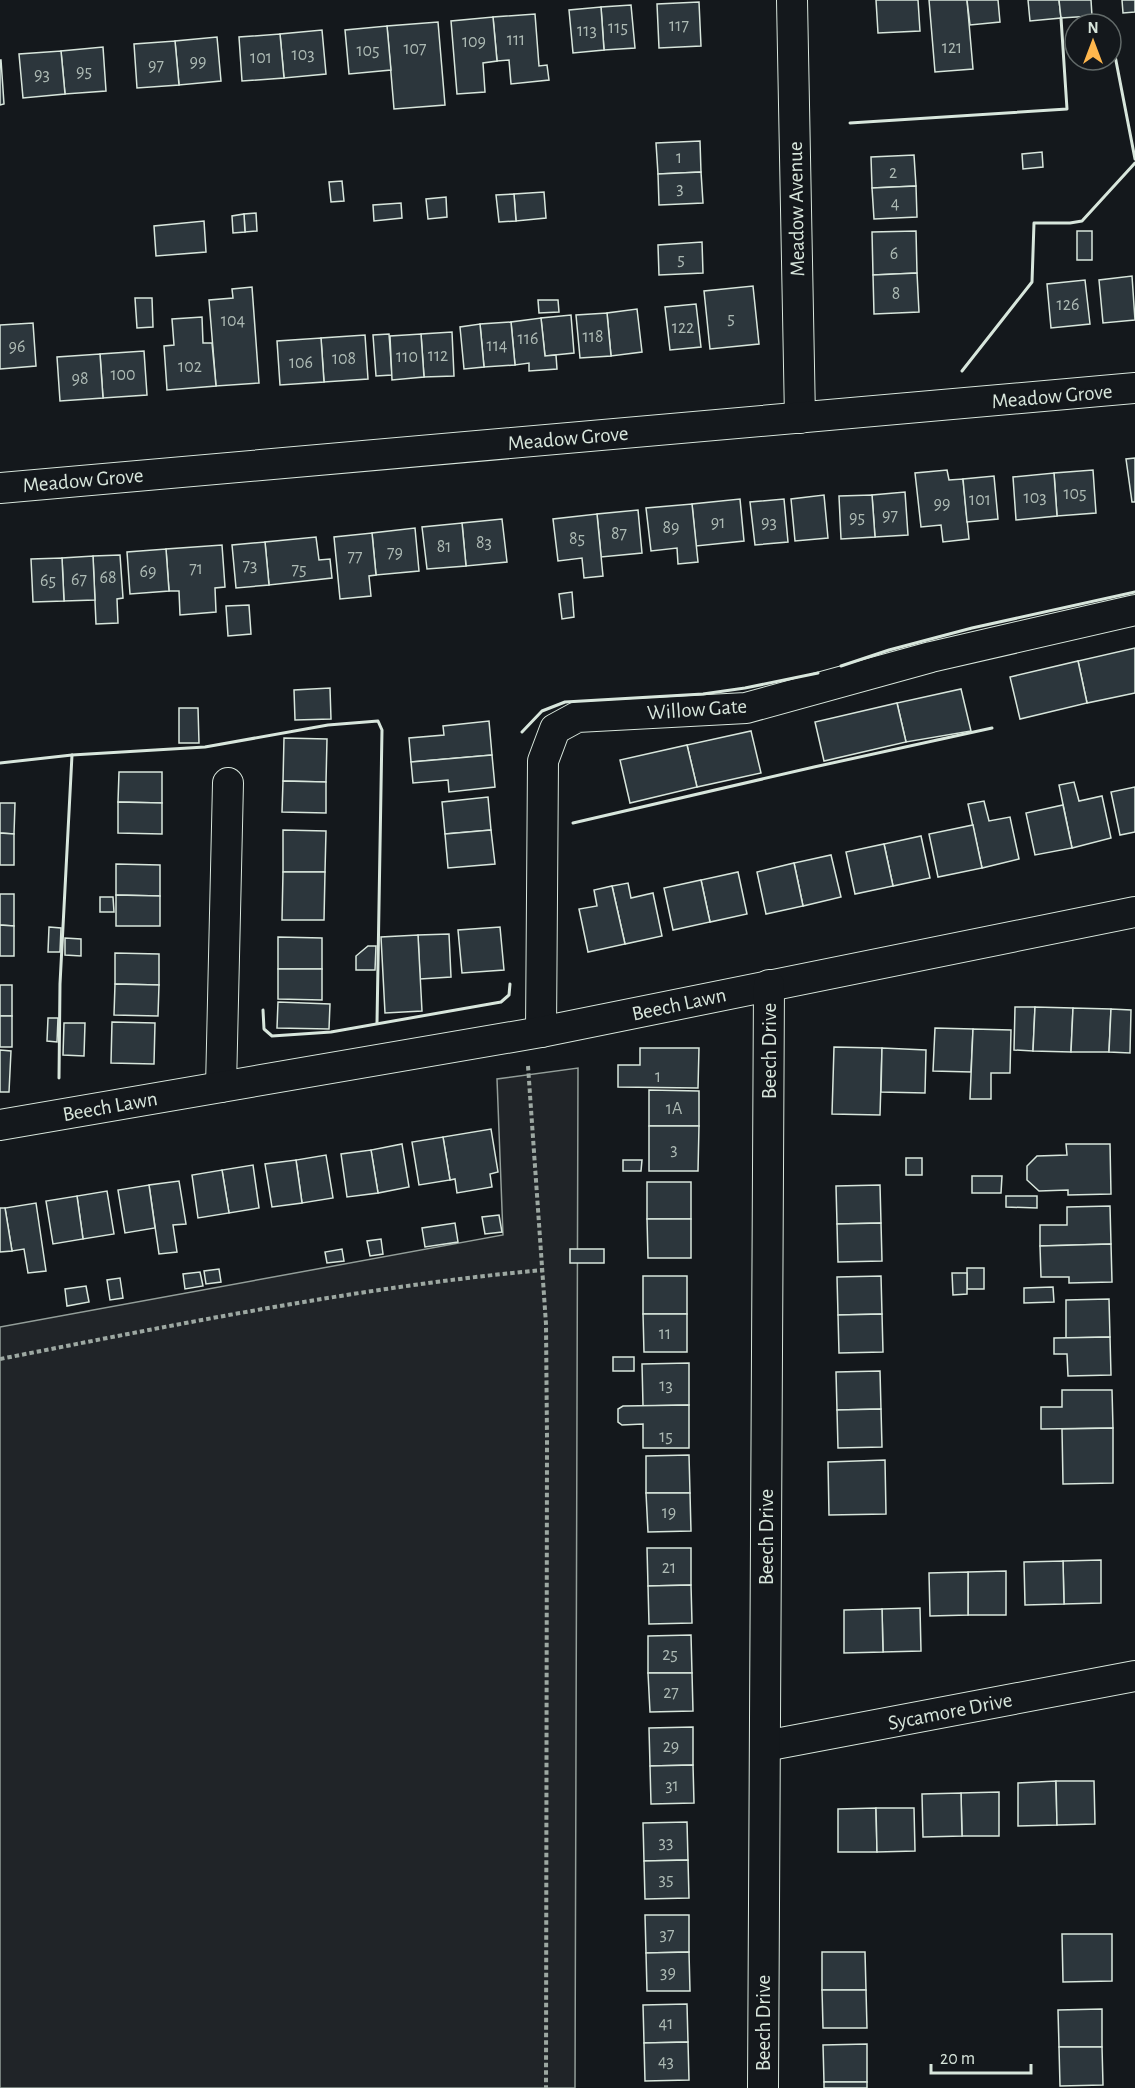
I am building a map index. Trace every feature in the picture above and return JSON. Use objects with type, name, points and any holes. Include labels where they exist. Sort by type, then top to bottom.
[{"type":"street","name":"Meadow Avenue","points":[[792,0],[800,418]]},
{"type":"street","name":"Meadow Grove","points":[[0,488],[1135,388]]},
{"type":"street","name":"Willow Gate","points":[[541,1032],[543,761],[555,729],[577,717],[746,708],[931,657],[1135,610]]},
{"type":"street","points":[[221,1087],[228,783]]},
{"type":"street","name":"Beech Lawn","points":[[0,1125],[541,1032],[1135,912]]},
{"type":"street","name":"Beech Drive","points":[[763,2088],[769,985]]},
{"type":"street","name":"Sycamore Drive","points":[[765,1746],[1135,1676]]},
{"type":"path","points":[[528,1066],[546,1324],[546,2088]]},
{"type":"path","points":[[0,1359],[142,1331],[376,1290],[542,1270]]},
{"type":"shaded area","points":[[578,1068],[575,2088],[0,2088],[0,1327],[503,1235],[497,1079]]},
{"type":"building","points":[[876,0],[918,0],[920,31],[878,33]]},
{"type":"building","points":[[929,0],[967,0],[973,69],[935,72]]},
{"type":"building","points":[[967,0],[998,0],[1000,22],[970,25]]},
{"type":"building","points":[[1028,0],[1059,0],[1061,18],[1030,21]]},
{"type":"building","points":[[1059,0],[1091,0],[1092,12],[1063,12],[1063,18],[1061,18]]},
{"type":"building","points":[[1122,0],[1135,0],[1135,12],[1123,12]]},
{"type":"building","points":[[699,2],[701,46],[659,48],[657,4]]},
{"type":"building","points":[[631,5],[635,48],[604,50],[601,7]]},
{"type":"building","points":[[601,7],[604,50],[573,53],[569,10]]},
{"type":"building","points":[[535,14],[539,66],[547,65],[549,80],[511,84],[509,60],[497,61],[493,17]]},
{"type":"building","points":[[493,17],[497,61],[483,63],[485,92],[457,94],[451,21]]},
{"type":"building","points":[[438,22],[445,105],[394,109],[387,26]]},
{"type":"building","points":[[387,26],[391,70],[349,74],[345,30]]},
{"type":"building","points":[[322,30],[326,74],[284,78],[280,34]]},
{"type":"building","points":[[280,34],[284,78],[242,81],[239,37]]},
{"type":"building","points":[[217,37],[221,81],[179,85],[175,41]]},
{"type":"building","points":[[175,41],[179,85],[137,88],[134,44]]},
{"type":"building","points":[[103,47],[106,91],[65,94],[61,51]]},
{"type":"building","points":[[61,51],[65,94],[23,98],[19,54]]},
{"type":"building","points":[[0,60],[4,104],[0,105]]},
{"type":"building","points":[[700,141],[701,172],[658,174],[656,143]]},
{"type":"building","points":[[1042,152],[1043,167],[1023,169],[1022,154]]},
{"type":"building","points":[[914,155],[916,186],[872,188],[871,157]]},
{"type":"building","points":[[701,172],[703,203],[659,205],[658,174]]},
{"type":"building","points":[[342,181],[344,201],[331,202],[329,182]]},
{"type":"building","points":[[916,186],[917,217],[874,219],[872,188]]},
{"type":"building","points":[[544,192],[546,218],[516,221],[514,194]]},
{"type":"building","points":[[514,194],[516,221],[499,222],[496,195]]},
{"type":"building","points":[[446,197],[447,217],[428,219],[426,199]]},
{"type":"building","points":[[401,203],[402,218],[374,221],[373,205]]},
{"type":"building","points":[[256,213],[257,231],[245,232],[244,214]]},
{"type":"building","points":[[244,214],[245,232],[233,233],[232,216]]},
{"type":"building","points":[[204,221],[206,252],[156,256],[154,226]]},
{"type":"building","points":[[916,231],[917,273],[873,275],[872,232]]},
{"type":"building","points":[[1077,231],[1092,231],[1092,260],[1077,260]]},
{"type":"building","points":[[702,242],[703,273],[659,275],[658,245]]},
{"type":"building","points":[[917,273],[919,312],[874,314],[873,275]]},
{"type":"building","points":[[1132,276],[1135,320],[1103,323],[1099,280]]},
{"type":"building","points":[[1085,280],[1090,324],[1051,328],[1047,284]]},
{"type":"building","points":[[753,286],[759,344],[710,349],[704,291]]},
{"type":"building","points":[[252,287],[259,383],[216,386],[209,300],[233,298],[232,289]]},
{"type":"building","points":[[135,298],[152,298],[153,327],[137,328]]},
{"type":"building","points":[[538,300],[558,300],[559,312],[539,313]]},
{"type":"building","points":[[696,304],[701,347],[670,350],[665,307]]},
{"type":"building","points":[[637,309],[642,352],[611,356],[607,313]]},
{"type":"building","points":[[607,313],[611,356],[580,358],[576,315]]},
{"type":"building","points":[[571,315],[574,353],[545,356],[541,318]]},
{"type":"building","points":[[202,317],[203,343],[212,343],[216,386],[167,390],[164,346],[174,345],[172,319]]},
{"type":"building","points":[[541,318],[545,356],[556,355],[557,369],[529,371],[529,363],[515,365],[511,322]]},
{"type":"building","points":[[511,322],[515,365],[484,367],[480,324]]},
{"type":"building","points":[[33,323],[36,366],[0,369],[0,325]]},
{"type":"building","points":[[480,324],[484,367],[464,369],[460,327]]},
{"type":"building","points":[[452,332],[454,376],[424,377],[421,334]]},
{"type":"building","points":[[389,334],[392,375],[376,376],[373,335]]},
{"type":"building","points":[[421,334],[424,377],[392,380],[390,336]]},
{"type":"building","points":[[365,335],[368,379],[324,382],[321,338]]},
{"type":"building","points":[[321,338],[324,382],[280,385],[277,341]]},
{"type":"building","points":[[144,351],[147,395],[103,398],[100,354]]},
{"type":"building","points":[[100,354],[103,398],[60,401],[57,357]]},
{"type":"building","points":[[1135,458],[1135,502],[1132,502],[1126,459]]},
{"type":"building","points":[[947,470],[949,480],[963,479],[969,539],[943,542],[941,525],[921,527],[915,473]]},
{"type":"building","points":[[1093,470],[1096,513],[1057,516],[1054,473]]},
{"type":"building","points":[[1054,473],[1057,516],[1016,520],[1013,477]]},
{"type":"building","points":[[994,476],[998,519],[967,522],[963,479]]},
{"type":"building","points":[[905,492],[908,535],[875,537],[872,495]]},
{"type":"building","points":[[824,495],[828,538],[795,541],[791,499]]},
{"type":"building","points":[[872,495],[875,537],[841,539],[839,496]]},
{"type":"building","points":[[740,499],[744,541],[696,546],[692,504]]},
{"type":"building","points":[[784,499],[788,542],[755,545],[750,502]]},
{"type":"building","points":[[692,504],[698,562],[678,564],[677,548],[651,551],[646,508]]},
{"type":"building","points":[[638,510],[642,553],[601,557],[597,514]]},
{"type":"building","points":[[597,514],[603,576],[584,578],[582,558],[558,561],[553,519]]},
{"type":"building","points":[[502,519],[507,562],[466,566],[462,523]]},
{"type":"building","points":[[462,523],[466,566],[427,569],[422,527]]},
{"type":"building","points":[[415,528],[419,571],[376,575],[372,533]]},
{"type":"building","points":[[372,533],[376,575],[369,576],[371,596],[340,599],[334,537]]},
{"type":"building","points":[[316,537],[319,560],[330,559],[332,578],[269,585],[265,542]]},
{"type":"building","points":[[265,542],[269,585],[236,588],[232,545]]},
{"type":"building","points":[[222,545],[225,587],[215,588],[216,612],[180,615],[179,591],[169,591],[166,549]]},
{"type":"building","points":[[166,549],[169,591],[130,594],[127,552]]},
{"type":"building","points":[[120,555],[123,598],[117,599],[118,623],[96,624],[93,556]]},
{"type":"building","points":[[93,556],[95,600],[64,601],[62,558]]},
{"type":"building","points":[[62,558],[64,601],[33,602],[31,559]]},
{"type":"building","points":[[572,592],[574,617],[562,619],[559,594]]},
{"type":"building","points":[[249,605],[251,634],[228,636],[226,606]]},
{"type":"building","points":[[1135,648],[1135,693],[1087,703],[1078,661]]},
{"type":"building","points":[[1078,661],[1087,703],[1020,719],[1010,677]]},
{"type":"building","points":[[330,688],[331,719],[295,720],[294,690]]},
{"type":"building","points":[[961,689],[971,731],[906,742],[897,703]]},
{"type":"building","points":[[897,703],[906,742],[824,761],[815,722]]},
{"type":"building","points":[[179,708],[198,708],[199,743],[179,743]]},
{"type":"building","points":[[489,721],[492,755],[411,762],[409,738],[444,735],[443,726]]},
{"type":"building","points":[[751,731],[761,773],[697,787],[687,745]]},
{"type":"building","points":[[284,738],[327,739],[326,782],[283,781]]},
{"type":"building","points":[[687,745],[697,787],[630,803],[620,760]]},
{"type":"building","points":[[492,755],[495,787],[449,792],[448,780],[413,783],[411,762]]},
{"type":"building","points":[[119,772],[162,772],[162,803],[118,802]]},
{"type":"building","points":[[283,781],[326,782],[326,813],[282,812]]},
{"type":"building","points":[[1074,782],[1079,801],[1102,796],[1111,838],[1072,848],[1059,785]]},
{"type":"building","points":[[1135,787],[1135,832],[1120,835],[1111,792]]},
{"type":"building","points":[[488,797],[491,830],[445,834],[442,802]]},
{"type":"building","points":[[984,801],[989,821],[1010,817],[1019,859],[982,868],[968,804]]},
{"type":"building","points":[[118,802],[162,803],[162,834],[118,833]]},
{"type":"building","points":[[0,803],[15,803],[14,834],[0,833]]},
{"type":"building","points":[[1063,805],[1072,848],[1035,855],[1026,813]]},
{"type":"building","points":[[973,825],[982,868],[938,877],[929,834]]},
{"type":"building","points":[[283,830],[326,831],[325,872],[283,872]]},
{"type":"building","points":[[491,830],[495,864],[448,868],[445,834]]},
{"type":"building","points":[[0,833],[14,834],[14,865],[0,865]]},
{"type":"building","points":[[921,836],[930,878],[893,886],[884,844]]},
{"type":"building","points":[[884,844],[893,886],[855,894],[846,852]]},
{"type":"building","points":[[831,855],[841,897],[803,906],[794,863]]},
{"type":"building","points":[[794,863],[803,906],[766,914],[757,872]]},
{"type":"building","points":[[116,864],[160,865],[160,896],[116,895]]},
{"type":"building","points":[[283,872],[325,872],[324,920],[282,920]]},
{"type":"building","points":[[738,872],[747,914],[710,922],[701,880]]},
{"type":"building","points":[[701,880],[710,922],[673,930],[664,888]]},
{"type":"building","points":[[628,883],[631,898],[653,893],[662,936],[625,944],[612,886]]},
{"type":"building","points":[[612,886],[625,944],[588,952],[579,909],[597,906],[594,890]]},
{"type":"building","points":[[0,894],[14,894],[14,926],[0,925]]},
{"type":"building","points":[[116,895],[160,896],[160,926],[116,926]]},
{"type":"building","points":[[100,897],[113,897],[114,912],[100,912]]},
{"type":"building","points":[[0,925],[14,926],[14,956],[0,956]]},
{"type":"building","points":[[49,927],[61,928],[60,952],[48,952]]},
{"type":"building","points":[[500,927],[504,970],[462,973],[458,930]]},
{"type":"building","points":[[449,934],[451,977],[420,979],[418,935]]},
{"type":"building","points":[[418,935],[422,1011],[385,1013],[381,937]]},
{"type":"building","points":[[278,937],[322,938],[322,969],[278,969]]},
{"type":"building","points":[[65,938],[81,939],[81,956],[65,955]]},
{"type":"building","points":[[368,946],[376,946],[375,970],[356,970],[356,956]]},
{"type":"building","points":[[115,953],[159,954],[159,985],[115,984]]},
{"type":"building","points":[[278,969],[322,969],[322,1000],[278,999]]},
{"type":"building","points":[[115,984],[159,985],[158,1016],[114,1015]]},
{"type":"building","points":[[0,985],[12,985],[12,1016],[0,1016]]},
{"type":"building","points":[[278,1002],[330,1004],[329,1029],[277,1028]]},
{"type":"building","points":[[1015,1007],[1035,1007],[1033,1051],[1014,1050]]},
{"type":"building","points":[[1035,1007],[1073,1008],[1071,1052],[1033,1051]]},
{"type":"building","points":[[1073,1008],[1111,1009],[1109,1052],[1071,1052]]},
{"type":"building","points":[[1111,1009],[1131,1010],[1130,1053],[1109,1052]]},
{"type":"building","points":[[0,1016],[12,1016],[12,1047],[0,1047]]},
{"type":"building","points":[[48,1018],[58,1018],[57,1042],[47,1041]]},
{"type":"building","points":[[112,1022],[155,1023],[154,1064],[111,1063]]},
{"type":"building","points":[[64,1023],[85,1023],[84,1056],[63,1055]]},
{"type":"building","points":[[935,1028],[973,1029],[971,1072],[933,1071]]},
{"type":"building","points":[[973,1029],[1011,1030],[1010,1073],[991,1073],[991,1099],[970,1099]]},
{"type":"building","points":[[834,1047],[882,1048],[880,1115],[832,1114]]},
{"type":"building","points":[[640,1048],[699,1048],[698,1088],[618,1087],[618,1065],[640,1065]]},
{"type":"building","points":[[882,1048],[926,1050],[925,1093],[881,1092]]},
{"type":"building","points":[[0,1050],[11,1051],[9,1092],[0,1092]]},
{"type":"building","points":[[649,1090],[699,1091],[699,1126],[649,1126]]},
{"type":"building","points":[[649,1126],[699,1126],[698,1171],[649,1171]]},
{"type":"building","points":[[491,1129],[498,1172],[490,1174],[492,1187],[457,1193],[455,1179],[450,1180],[443,1137]]},
{"type":"building","points":[[443,1137],[450,1180],[419,1185],[412,1142]]},
{"type":"building","points":[[402,1144],[409,1187],[378,1193],[371,1150]]},
{"type":"building","points":[[1066,1144],[1110,1144],[1111,1194],[1068,1195],[1068,1190],[1039,1191],[1027,1180],[1027,1166],[1037,1156],[1067,1155]]},
{"type":"building","points":[[371,1150],[378,1193],[347,1197],[341,1154]]},
{"type":"building","points":[[326,1155],[333,1198],[302,1203],[296,1160]]},
{"type":"building","points":[[906,1158],[922,1158],[922,1175],[906,1175]]},
{"type":"building","points":[[296,1160],[302,1203],[272,1207],[265,1164]]},
{"type":"building","points":[[623,1160],[642,1160],[641,1171],[623,1171]]},
{"type":"building","points":[[253,1165],[259,1208],[229,1213],[222,1170]]},
{"type":"building","points":[[222,1170],[229,1213],[198,1218],[192,1175]]},
{"type":"building","points":[[972,1176],[1002,1176],[1001,1193],[972,1193]]},
{"type":"building","points":[[179,1181],[186,1224],[173,1225],[177,1252],[159,1254],[149,1185]]},
{"type":"building","points":[[647,1182],[691,1182],[691,1219],[647,1219]]},
{"type":"building","points":[[149,1185],[155,1228],[125,1233],[118,1190]]},
{"type":"building","points":[[880,1185],[881,1223],[837,1224],[836,1186]]},
{"type":"building","points":[[107,1191],[114,1234],[83,1239],[77,1196]]},
{"type":"building","points":[[77,1196],[83,1239],[53,1244],[46,1201]]},
{"type":"building","points":[[1006,1196],[1037,1196],[1037,1208],[1006,1207]]},
{"type":"building","points":[[36,1203],[46,1271],[28,1273],[24,1249],[12,1251],[5,1208]]},
{"type":"building","points":[[1110,1206],[1111,1244],[1040,1246],[1040,1225],[1067,1225],[1067,1207]]},
{"type":"building","points":[[0,1208],[5,1208],[12,1251],[0,1252]]},
{"type":"building","points":[[499,1215],[502,1232],[485,1234],[482,1217]]},
{"type":"building","points":[[647,1219],[691,1219],[691,1258],[648,1258]]},
{"type":"building","points":[[455,1223],[458,1242],[425,1247],[422,1228]]},
{"type":"building","points":[[881,1223],[882,1261],[838,1262],[837,1224]]},
{"type":"building","points":[[381,1239],[383,1254],[370,1256],[367,1241]]},
{"type":"building","points":[[1111,1244],[1112,1282],[1069,1283],[1069,1277],[1041,1277],[1040,1246]]},
{"type":"building","points":[[342,1249],[344,1261],[327,1263],[325,1252]]},
{"type":"building","points":[[570,1249],[604,1249],[604,1263],[570,1263]]},
{"type":"building","points":[[967,1268],[984,1268],[984,1289],[967,1289]]},
{"type":"building","points":[[219,1269],[221,1282],[206,1284],[204,1271]]},
{"type":"building","points":[[200,1272],[203,1286],[185,1289],[183,1274]]},
{"type":"building","points":[[952,1273],[967,1273],[967,1294],[953,1295]]},
{"type":"building","points":[[643,1276],[687,1276],[687,1314],[643,1314]]},
{"type":"building","points":[[881,1276],[882,1314],[838,1315],[837,1277]]},
{"type":"building","points":[[120,1278],[123,1298],[110,1300],[107,1280]]},
{"type":"building","points":[[86,1286],[89,1302],[67,1306],[65,1289]]},
{"type":"building","points":[[1053,1287],[1054,1302],[1024,1303],[1024,1288]]},
{"type":"building","points":[[1109,1299],[1110,1337],[1066,1338],[1066,1300]]},
{"type":"building","points":[[643,1314],[687,1314],[687,1352],[644,1352]]},
{"type":"building","points":[[882,1314],[883,1352],[839,1353],[838,1315]]},
{"type":"building","points":[[1110,1337],[1111,1375],[1068,1376],[1067,1354],[1054,1354],[1054,1338]]},
{"type":"building","points":[[613,1357],[634,1357],[634,1371],[613,1371]]},
{"type":"building","points":[[689,1363],[689,1405],[643,1406],[642,1364]]},
{"type":"building","points":[[880,1371],[881,1409],[837,1410],[836,1372]]},
{"type":"building","points":[[1062,1390],[1112,1390],[1113,1428],[1041,1429],[1041,1407],[1062,1407]]},
{"type":"building","points":[[689,1405],[689,1448],[643,1448],[643,1424],[622,1425],[618,1422],[618,1409],[623,1406]]},
{"type":"building","points":[[881,1409],[882,1447],[838,1448],[837,1410]]},
{"type":"building","points":[[1113,1428],[1113,1483],[1063,1484],[1062,1429]]},
{"type":"building","points":[[689,1455],[690,1493],[646,1493],[646,1456]]},
{"type":"building","points":[[885,1460],[886,1514],[829,1515],[828,1462]]},
{"type":"building","points":[[646,1493],[690,1493],[691,1531],[648,1532]]},
{"type":"building","points":[[647,1548],[691,1548],[691,1585],[648,1586]]},
{"type":"building","points":[[1101,1560],[1101,1603],[1064,1604],[1063,1561]]},
{"type":"building","points":[[1063,1561],[1064,1604],[1025,1605],[1024,1562]]},
{"type":"building","points":[[1006,1571],[1006,1615],[968,1615],[968,1572]]},
{"type":"building","points":[[968,1572],[968,1615],[930,1616],[929,1573]]},
{"type":"building","points":[[691,1585],[692,1623],[649,1624],[648,1586]]},
{"type":"building","points":[[920,1608],[921,1651],[883,1652],[882,1609]]},
{"type":"building","points":[[882,1609],[883,1652],[844,1653],[844,1610]]},
{"type":"building","points":[[691,1635],[692,1673],[648,1673],[648,1636]]},
{"type":"building","points":[[648,1673],[692,1673],[693,1711],[650,1712]]},
{"type":"building","points":[[693,1727],[693,1765],[650,1766],[649,1728]]},
{"type":"building","points":[[693,1765],[694,1803],[651,1804],[650,1766]]},
{"type":"building","points":[[1056,1781],[1057,1825],[1018,1826],[1018,1783]]},
{"type":"building","points":[[1056,1781],[1094,1781],[1095,1824],[1057,1825]]},
{"type":"building","points":[[999,1792],[999,1836],[962,1836],[961,1793]]},
{"type":"building","points":[[961,1793],[962,1836],[923,1837],[922,1794]]},
{"type":"building","points":[[876,1808],[877,1852],[838,1852],[838,1809]]},
{"type":"building","points":[[876,1808],[914,1808],[915,1851],[877,1852]]},
{"type":"building","points":[[687,1822],[688,1860],[644,1861],[643,1823]]},
{"type":"building","points":[[688,1860],[689,1898],[645,1899],[644,1861]]},
{"type":"building","points":[[645,1915],[689,1915],[689,1952],[646,1953]]},
{"type":"building","points":[[1062,1934],[1112,1934],[1112,1981],[1063,1982]]},
{"type":"building","points":[[689,1952],[690,1991],[647,1991],[646,1953]]},
{"type":"building","points":[[822,1952],[865,1952],[866,1990],[822,1990]]},
{"type":"building","points":[[822,1990],[866,1990],[867,2028],[823,2028]]},
{"type":"building","points":[[687,2004],[688,2042],[644,2043],[643,2005]]},
{"type":"building","points":[[1102,2009],[1102,2047],[1059,2047],[1058,2010]]},
{"type":"building","points":[[688,2042],[689,2080],[645,2081],[644,2043]]},
{"type":"building","points":[[867,2044],[867,2082],[824,2082],[823,2045]]},
{"type":"building","points":[[1059,2047],[1102,2047],[1103,2085],[1060,2086]]},
{"type":"building","points":[[824,2082],[867,2082],[867,2088],[824,2088]]},
{"type":"wall","points":[[850,123],[1067,109],[1061,18]]},
{"type":"wall","points":[[1118,72],[1135,159]]},
{"type":"wall","points":[[962,371],[1032,282],[1034,223],[1082,221],[1135,163]]},
{"type":"wall","points":[[841,666],[889,650],[972,628],[1135,592]]},
{"type":"wall","points":[[522,732],[542,711],[565,702],[703,694],[818,673]]},
{"type":"wall","points":[[72,755],[205,747],[328,725],[378,721],[382,730],[377,1023]]},
{"type":"wall","points":[[573,823],[992,728]]},
{"type":"wall","points":[[0,763],[72,755],[60,984],[59,1078]]},
{"type":"wall","points":[[263,1010],[264,1029],[272,1036],[331,1032],[501,1002],[509,995],[510,984]]}]
